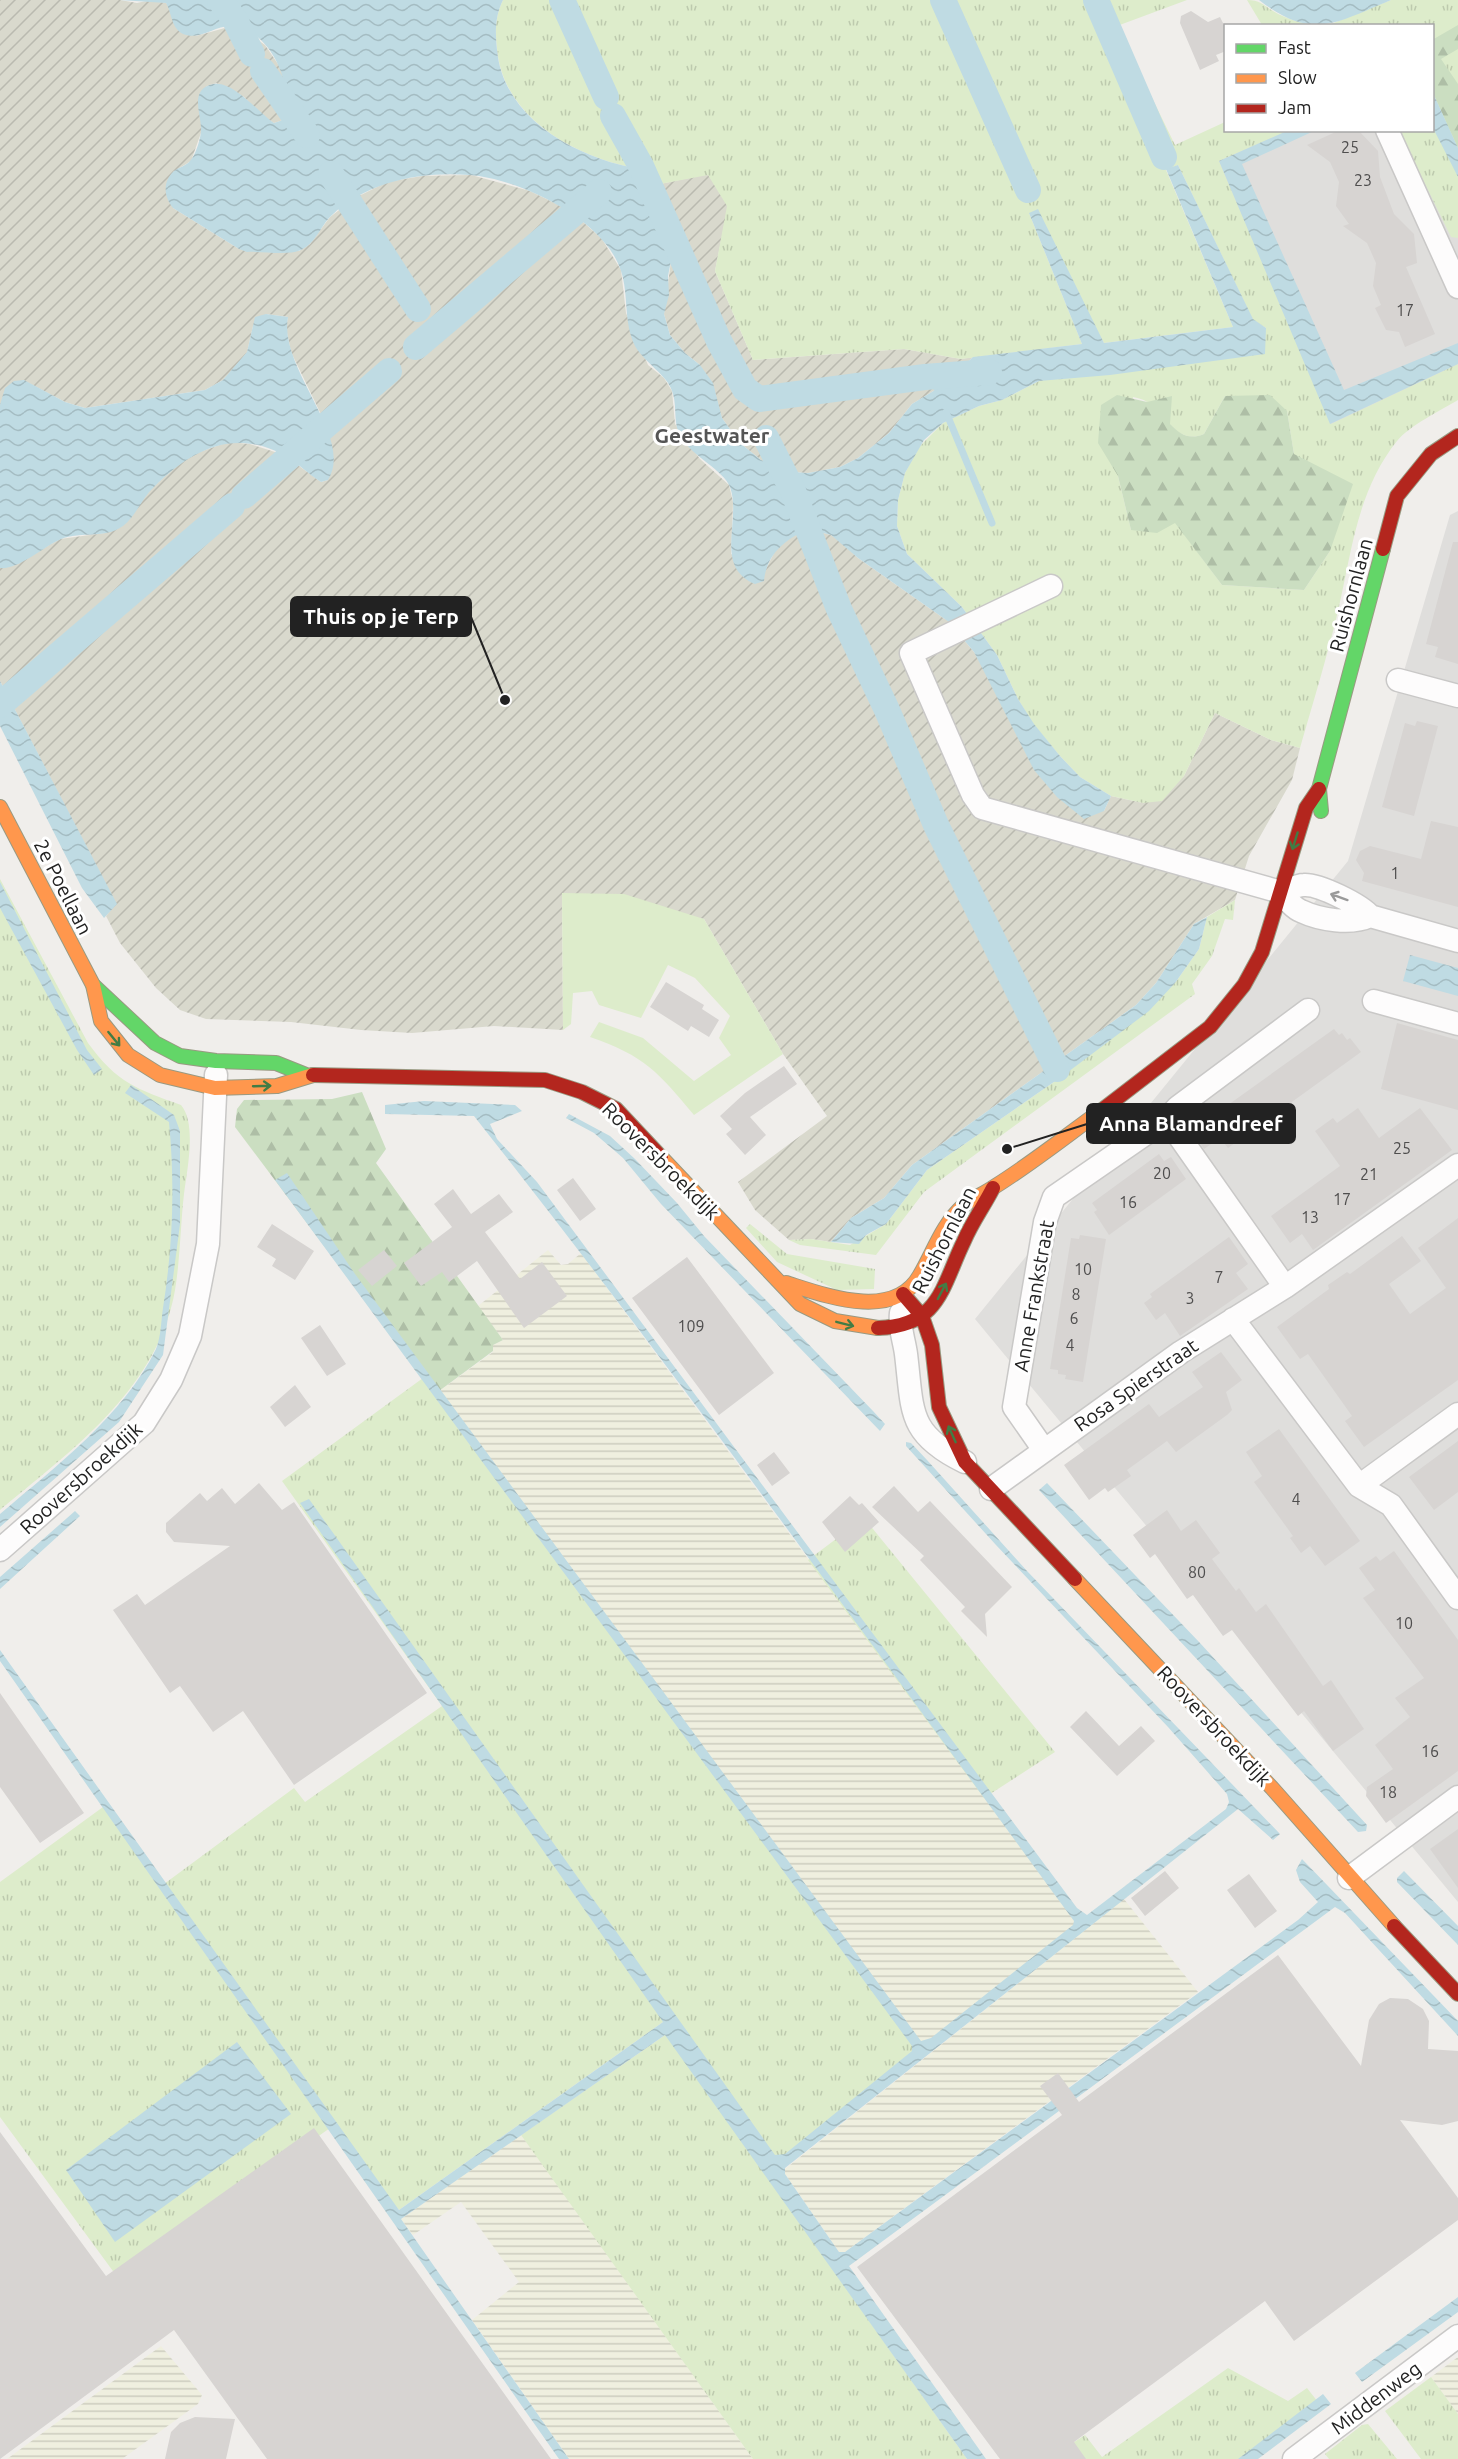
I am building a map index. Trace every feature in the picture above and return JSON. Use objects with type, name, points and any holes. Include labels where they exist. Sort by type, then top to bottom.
[{"type":"main road","name":"Ruishornlaan","points":[[1319,823],[1319,789],[1397,496],[1419,465],[1447,441],[1458,436]]},
{"type":"main road","name":"Ruishornlaan","points":[[903,1294],[918,1279],[945,1227],[971,1197],[993,1188],[1144,1080],[1210,1027],[1253,972],[1263,952],[1306,808],[1319,789]]},
{"type":"main road","name":"2e Poellaan","points":[[0,807],[93,986],[100,1021],[128,1055],[160,1076],[215,1088]]},
{"type":"main road","points":[[1297,916],[1306,879]]},
{"type":"main road","name":"2e Poellaan","points":[[93,986],[137,1028],[166,1050],[180,1056],[216,1061]]},
{"type":"main road","name":"Ruishornlaan","points":[[1210,1027],[1233,1019],[1240,1013]]},
{"type":"main road","name":"Rooversbroekdijk","points":[[216,1061],[276,1063],[306,1075],[545,1080],[596,1096],[615,1109],[778,1281],[795,1304],[818,1317],[861,1328],[899,1327]]},
{"type":"main road","name":"Rooversbroekdijk","points":[[215,1088],[277,1086],[306,1075]]},
{"type":"main road","name":"Ruishornlaan","points":[[899,1327],[922,1316],[943,1293],[960,1248],[993,1188]]},
{"type":"main road","points":[[778,1281],[837,1298],[861,1301],[903,1294]]},
{"type":"main road","name":"Rooversbroekdijk","points":[[903,1294],[922,1316],[932,1345],[939,1407],[965,1462],[1272,1788],[1349,1878],[1458,1994]]},
{"type":"street","points":[[1388,132],[1453,261],[1458,287]]},
{"type":"street","points":[[1051,586],[911,653],[973,795],[982,808],[1281,892],[1297,916],[1344,921],[1359,921],[1370,916]]},
{"type":"street","points":[[1398,680],[1458,696]]},
{"type":"street","points":[[1281,892],[1306,879],[1364,908],[1370,916],[1458,941]]},
{"type":"street","points":[[1374,1001],[1458,1024]]},
{"type":"street","name":"Anne Frankstraat","points":[[1044,1450],[1014,1407],[1045,1222],[1054,1197],[1167,1119],[1178,1107],[1308,1010]]},
{"type":"street","name":"Rooversbroekdijk","points":[[0,1550],[144,1423],[171,1380],[190,1336],[208,1244],[216,1061]]},
{"type":"street","points":[[1167,1119],[1285,1287]]},
{"type":"street","name":"Rosa Spierstraat","points":[[991,1489],[1181,1352],[1285,1287],[1458,1166]]},
{"type":"street","name":"Rooversbroekdijk","points":[[903,1294],[899,1327],[906,1351],[909,1394],[916,1420],[929,1439],[945,1452],[965,1462]]},
{"type":"street","points":[[1233,1319],[1359,1486],[1391,1505],[1458,1598]]},
{"type":"street","points":[[921,1372],[927,1399]]},
{"type":"street","points":[[1359,1486],[1458,1414]]},
{"type":"street","points":[[1349,1878],[1458,1797]]},
{"type":"street","name":"Middenweg","points":[[1294,2459],[1458,2336]]},
{"type":"shaded area","points":[[0,0],[120,0],[137,3],[151,0],[166,3],[196,36],[232,26],[244,30],[265,45],[280,67],[285,81],[288,106],[283,120],[274,123],[261,115],[244,97],[216,83],[207,86],[200,94],[202,130],[191,161],[173,172],[173,208],[239,249],[299,251],[310,244],[330,217],[355,198],[387,182],[422,176],[471,175],[530,191],[571,211],[602,239],[621,270],[626,313],[648,365],[664,378],[672,391],[675,424],[700,459],[729,485],[733,502],[731,554],[765,571],[775,551],[785,540],[808,529],[831,535],[840,541],[858,558],[949,622],[974,652],[994,687],[1104,811],[1111,796],[1143,803],[1184,776],[1215,713],[1271,740],[1300,748],[1292,780],[1249,856],[1235,900],[1194,924],[1156,983],[1136,1005],[912,1165],[884,1198],[851,1218],[831,1242],[811,1239],[789,1240],[755,1210],[738,1182],[827,1116],[783,1054],[704,919],[562,893],[563,1030],[494,1026],[412,1033],[291,1022],[206,1019],[180,1010],[156,988],[120,943],[106,916],[116,904],[0,681],[0,568],[14,565],[60,539],[105,533],[122,526],[151,489],[175,467],[194,454],[228,442],[250,444],[284,455],[321,482],[328,480],[329,431],[291,352],[286,328],[288,317],[266,314],[253,326],[247,352],[237,366],[223,380],[205,390],[85,408],[65,402],[23,380],[0,405]]},
{"type":"shaded area","points":[[1458,20],[1458,379],[1333,437],[1205,156],[1251,132],[1434,132],[1434,122]]},
{"type":"shaded area","points":[[708,174],[728,206],[715,271],[753,360],[904,349],[961,359],[973,357],[945,384],[912,404],[889,433],[858,458],[840,467],[808,473],[792,472],[761,460],[740,443],[722,418],[700,365],[685,353],[670,335],[664,314],[671,261],[688,240],[660,184]]},
{"type":"shaded area","points":[[1458,511],[1458,1902],[975,1319],[1348,861],[1450,515]]},
{"type":"green space","points":[[503,0],[1187,0],[1117,26],[1175,145],[1224,122],[1224,132],[1286,132],[1219,161],[1331,424],[1458,364],[1458,400],[1402,435],[1384,460],[1364,501],[1334,628],[1300,748],[1271,740],[1215,713],[1184,776],[1162,801],[1143,803],[1111,796],[1080,777],[1034,725],[1018,699],[997,655],[962,607],[907,554],[897,526],[898,500],[905,473],[919,447],[943,423],[979,406],[1002,400],[1039,381],[1266,328],[1253,320],[1178,165],[1166,170],[1233,327],[1104,343],[1029,213],[1082,344],[961,359],[904,349],[753,360],[715,271],[727,206],[708,175],[660,184],[652,171],[627,167],[601,159],[576,149],[553,135],[532,118],[515,99],[503,75],[497,49],[497,18]],"holes":[[[1225,396],[1287,411],[1294,454],[1330,551],[1304,590],[1222,585],[1175,522],[1131,530],[1118,476],[1133,397],[1144,400],[1154,407],[1179,432],[1194,437],[1204,434]]]},
{"type":"green space","points":[[1247,0],[1258,2],[1290,19],[1311,24],[1261,24]]},
{"type":"green space","points":[[1391,0],[1458,0],[1458,238],[1451,237],[1399,132],[1434,132],[1434,24],[1331,24]]},
{"type":"green space","points":[[1458,25],[1458,49],[1441,59],[1458,84],[1458,148],[1434,95],[1434,39]]},
{"type":"green space","points":[[1117,395],[1147,402],[1172,396],[1170,424],[1182,434],[1190,436],[1204,434],[1225,396],[1270,395],[1287,411],[1294,454],[1353,484],[1330,551],[1304,590],[1222,585],[1175,523],[1157,533],[1131,530],[1118,476],[1098,443],[1101,405]]},
{"type":"green space","points":[[0,879],[88,1043],[109,1067],[129,1083],[181,1105],[186,1113],[190,1135],[174,1296],[160,1340],[144,1369],[102,1421],[0,1510]]},
{"type":"green space","points":[[562,893],[624,894],[704,919],[783,1054],[694,1115],[660,1076],[649,1067],[624,1051],[590,1037],[599,1022],[643,1038],[694,1081],[731,1055],[719,1038],[730,1016],[695,978],[668,965],[641,1018],[599,1005],[592,991],[573,993],[571,1024],[563,1030]]},
{"type":"green space","points":[[1235,900],[1233,920],[1225,919],[1212,956],[1192,984],[1195,994],[924,1192],[876,1255],[800,1245],[789,1240],[811,1239],[850,1245],[886,1224],[927,1170],[1064,1075],[1175,983],[1199,949],[1207,917]]},
{"type":"green space","points":[[362,1092],[386,1149],[376,1163],[503,1340],[493,1345],[493,1351],[435,1394],[235,1127],[237,1109],[244,1100],[332,1099]]},
{"type":"green space","points":[[750,1224],[787,1254],[875,1269],[874,1289],[837,1290],[777,1262],[746,1228]]},
{"type":"green space","points":[[548,1250],[561,1265],[568,1264],[581,1253],[1080,1925],[919,2051],[435,1394],[493,1352],[493,1345],[503,1340],[478,1306]]},
{"type":"green space","points":[[423,1378],[919,2051],[776,2163],[663,2022],[399,2210],[330,2128],[118,2278],[0,2117],[0,1882],[103,1807],[160,1887],[294,1788],[305,1802],[442,1706],[282,1481]]},
{"type":"green space","points":[[864,1518],[1055,1752],[984,1798],[808,1560]]},
{"type":"green space","points":[[1124,1899],[1198,1992],[845,2252],[839,2252],[785,2174],[785,2169]]},
{"type":"green space","points":[[665,2035],[967,2459],[753,2459],[521,2135]]},
{"type":"green space","points":[[521,2135],[753,2459],[569,2459],[472,2320],[519,2282],[461,2202],[413,2235],[401,2219]]},
{"type":"green space","points":[[161,2346],[202,2395],[198,2404],[122,2459],[7,2459]]},
{"type":"green space","points":[[1458,2357],[1458,2414],[1431,2377]]},
{"type":"green space","points":[[1228,2368],[1288,2401],[1307,2388],[1318,2402],[1241,2459],[1048,2459],[1085,2435],[1102,2457]]},
{"type":"green space","points":[[1431,2377],[1458,2414],[1458,2459],[1421,2459],[1385,2411]]},
{"type":"green space","points":[[1368,2424],[1397,2459],[1329,2459],[1325,2454],[1362,2425]]},
{"type":"water","points":[[120,0],[503,0],[496,24],[497,50],[503,76],[515,99],[532,119],[576,149],[627,167],[652,171],[688,240],[671,261],[668,276],[669,295],[664,314],[670,335],[685,353],[700,365],[713,383],[722,418],[740,443],[761,460],[792,472],[808,473],[840,467],[858,458],[889,433],[912,404],[945,384],[973,357],[1082,344],[1029,213],[1038,209],[1104,343],[1233,327],[1166,169],[1178,165],[1253,319],[1266,328],[1265,354],[1110,375],[1039,381],[1002,400],[979,406],[943,423],[924,440],[905,473],[898,500],[897,526],[907,554],[962,607],[997,655],[1018,699],[1034,724],[1060,756],[1080,777],[1111,796],[1104,811],[1084,819],[1057,797],[1034,770],[974,652],[949,622],[858,558],[831,535],[808,529],[778,549],[769,563],[764,581],[755,584],[742,576],[735,566],[732,554],[733,500],[730,487],[722,475],[682,439],[677,427],[674,397],[669,385],[635,346],[629,328],[621,271],[612,252],[598,235],[558,205],[536,194],[490,178],[452,174],[414,177],[361,194],[331,216],[306,247],[295,252],[282,253],[247,252],[239,249],[173,208],[166,194],[166,185],[170,175],[192,158],[200,140],[198,101],[201,91],[213,84],[229,87],[274,123],[283,120],[286,107],[283,77],[268,48],[258,37],[246,30],[226,26],[189,36],[176,28],[166,3]]},
{"type":"water","points":[[1259,0],[1391,0],[1339,21],[1310,24],[1294,21]]},
{"type":"water","points":[[1434,95],[1458,148],[1458,177],[1434,130]]},
{"type":"water","points":[[1284,132],[1312,132],[1242,164],[1344,390],[1458,343],[1458,364],[1330,424],[1219,161]]},
{"type":"water","points":[[266,314],[288,317],[288,337],[294,358],[325,423],[332,444],[334,463],[328,480],[321,482],[289,458],[265,447],[247,443],[214,447],[198,453],[168,474],[150,491],[123,526],[107,533],[65,538],[14,566],[0,568],[0,405],[5,388],[14,381],[24,380],[65,402],[85,408],[205,390],[223,380],[247,352],[255,317]]},
{"type":"water","points":[[0,681],[117,904],[104,918],[82,888],[0,726]]},
{"type":"water","points":[[0,882],[87,1050],[102,1069],[94,1075],[77,1050],[0,908]]},
{"type":"water","points":[[1207,917],[1199,949],[1175,983],[1149,1011],[1064,1075],[927,1170],[886,1224],[866,1235],[859,1244],[831,1242],[851,1218],[884,1198],[912,1165],[1136,1005],[1156,983],[1194,924]]},
{"type":"water","points":[[1410,955],[1458,968],[1458,996],[1403,981]]},
{"type":"water","points":[[131,1085],[174,1115],[180,1131],[180,1224],[163,1355],[119,1422],[0,1527],[0,1514],[87,1439],[126,1396],[158,1344],[171,1238],[172,1169],[169,1122],[125,1093]]},
{"type":"water","points":[[424,1101],[515,1105],[522,1111],[490,1124],[497,1139],[537,1182],[1077,1908],[1087,1915],[1226,1809],[1229,1802],[1227,1794],[1168,1727],[996,1545],[906,1446],[906,1442],[911,1443],[1027,1571],[1280,1834],[1273,1840],[1238,1809],[785,2168],[785,2174],[839,2252],[845,2252],[1298,1920],[1318,1902],[1300,1882],[1296,1870],[1302,1859],[1458,2021],[1458,2036],[1345,1913],[1335,1907],[849,2266],[986,2459],[967,2459],[665,2035],[401,2219],[569,2459],[559,2459],[0,1661],[0,1650],[399,2210],[663,2022],[300,1503],[309,1499],[775,2155],[785,2154],[912,2051],[912,2046],[275,1180],[287,1173],[355,1274],[921,2041],[931,2038],[1073,1925],[1074,1921],[777,1516],[627,1314],[474,1116],[385,1114],[385,1105]]},
{"type":"water","points":[[569,1114],[610,1136],[635,1159],[677,1203],[704,1236],[885,1424],[880,1431],[661,1204],[623,1158],[594,1133],[566,1118]]},
{"type":"water","points":[[1047,1483],[1200,1643],[1367,1825],[1366,1831],[1358,1832],[1039,1490]]},
{"type":"water","points":[[75,1511],[80,1516],[0,1589],[0,1577]]},
{"type":"water","points":[[1404,1871],[1458,1926],[1458,1945],[1397,1882],[1397,1878]]},
{"type":"water","points":[[237,2042],[291,2114],[115,2242],[66,2170]]},
{"type":"water","points":[[1458,2297],[1458,2312],[1362,2382],[1355,2373]]},
{"type":"water","points":[[1323,2394],[1331,2404],[1258,2459],[1238,2459]]},
{"type":"building","points":[[1191,11],[1208,22],[1220,17],[1224,25],[1224,52],[1216,55],[1219,61],[1200,70],[1180,23],[1181,16]]},
{"type":"building","points":[[1336,132],[1360,132],[1378,151],[1380,177],[1394,214],[1414,234],[1417,263],[1406,267],[1435,334],[1405,347],[1399,332],[1386,330],[1375,308],[1381,305],[1373,286],[1376,263],[1367,243],[1343,226],[1349,224],[1336,206],[1339,182],[1330,162],[1307,145]]},
{"type":"building","points":[[1453,542],[1458,542],[1458,664],[1435,657],[1438,647],[1426,644]]},
{"type":"building","points":[[1417,721],[1438,726],[1414,816],[1382,807],[1405,723],[1415,726]]},
{"type":"building","points":[[1431,821],[1458,827],[1458,907],[1362,881],[1364,873],[1356,860],[1360,851],[1370,846],[1421,859]]},
{"type":"building","points":[[666,982],[704,1005],[702,1009],[719,1020],[709,1037],[691,1026],[688,1031],[650,1007]]},
{"type":"building","points":[[1397,1023],[1458,1040],[1458,1110],[1381,1089]]},
{"type":"building","points":[[1334,1029],[1339,1035],[1342,1033],[1347,1040],[1350,1038],[1361,1052],[1228,1148],[1220,1138],[1204,1149],[1194,1134],[1216,1119],[1214,1115]]},
{"type":"building","points":[[784,1066],[797,1084],[750,1117],[766,1135],[745,1155],[726,1134],[732,1129],[720,1116],[745,1093]]},
{"type":"building","points":[[1358,1108],[1379,1138],[1420,1108],[1452,1150],[1313,1250],[1302,1234],[1290,1243],[1271,1216],[1340,1166],[1315,1131],[1333,1118],[1337,1123]]},
{"type":"building","points":[[1159,1154],[1164,1161],[1171,1157],[1186,1179],[1109,1235],[1094,1212],[1097,1210],[1092,1203]]},
{"type":"building","points":[[573,1178],[596,1209],[580,1221],[557,1190]]},
{"type":"building","points":[[453,1189],[471,1214],[499,1194],[513,1212],[485,1232],[520,1279],[542,1262],[567,1296],[524,1328],[477,1261],[449,1282],[442,1272],[421,1286],[404,1263],[452,1227],[434,1204]]},
{"type":"building","points":[[1458,1218],[1458,1380],[1364,1447],[1345,1421],[1352,1416],[1308,1354],[1300,1359],[1277,1327],[1329,1289],[1328,1285],[1347,1272],[1350,1274],[1402,1236],[1421,1261],[1389,1284],[1410,1314],[1446,1288],[1418,1248]]},
{"type":"building","points":[[272,1224],[314,1251],[295,1280],[272,1266],[276,1259],[257,1247]]},
{"type":"building","points":[[1080,1235],[1106,1239],[1083,1382],[1065,1379],[1066,1375],[1058,1374],[1058,1370],[1050,1369],[1071,1238],[1079,1239]]},
{"type":"building","points":[[1229,1237],[1248,1264],[1236,1273],[1248,1289],[1180,1336],[1165,1313],[1156,1320],[1144,1303],[1152,1297],[1150,1294]]},
{"type":"building","points":[[384,1250],[397,1266],[372,1286],[358,1270]]},
{"type":"building","points":[[687,1257],[774,1373],[719,1415],[632,1298]]},
{"type":"building","points":[[320,1325],[346,1364],[327,1376],[301,1338]]},
{"type":"building","points":[[1221,1352],[1242,1380],[1226,1392],[1232,1410],[1176,1452],[1167,1441],[1127,1470],[1131,1476],[1108,1492],[1105,1488],[1089,1500],[1064,1465],[1149,1404],[1159,1417],[1203,1387],[1192,1372]]},
{"type":"building","points":[[295,1385],[311,1407],[285,1427],[270,1407]]},
{"type":"building","points":[[1279,1429],[1360,1541],[1325,1566],[1310,1546],[1301,1553],[1290,1538],[1293,1536],[1254,1482],[1262,1476],[1246,1452]]},
{"type":"building","points":[[1458,1441],[1458,1492],[1434,1510],[1409,1477]]},
{"type":"building","points":[[774,1452],[790,1473],[772,1486],[757,1465]]},
{"type":"building","points":[[259,1483],[282,1510],[294,1502],[427,1693],[294,1785],[243,1711],[213,1732],[180,1686],[170,1693],[113,1610],[137,1594],[145,1605],[230,1546],[174,1542],[166,1532],[166,1523],[200,1493],[207,1501],[222,1488],[235,1504]]},
{"type":"building","points":[[894,1486],[918,1512],[930,1501],[1012,1587],[985,1614],[987,1637],[961,1611],[965,1607],[920,1560],[924,1556],[872,1507]]},
{"type":"building","points":[[850,1496],[859,1505],[862,1503],[879,1522],[845,1552],[822,1522]]},
{"type":"building","points":[[1167,1510],[1181,1531],[1196,1520],[1220,1553],[1212,1559],[1236,1591],[1239,1588],[1256,1612],[1266,1604],[1323,1686],[1331,1680],[1364,1729],[1333,1751],[1304,1711],[1298,1716],[1232,1630],[1223,1636],[1193,1595],[1187,1599],[1155,1554],[1150,1558],[1133,1535]]},
{"type":"building","points":[[1394,1551],[1458,1640],[1458,1771],[1386,1823],[1366,1796],[1367,1787],[1393,1769],[1375,1745],[1410,1717],[1395,1698],[1424,1678],[1363,1598],[1375,1590],[1359,1568],[1376,1556],[1380,1561]]},
{"type":"building","points":[[0,1693],[84,1813],[40,1843],[0,1787]]},
{"type":"building","points":[[1086,1711],[1119,1746],[1141,1726],[1155,1741],[1117,1776],[1070,1727]]},
{"type":"building","points":[[1458,1829],[1458,1888],[1430,1849]]},
{"type":"building","points":[[1165,1871],[1179,1888],[1145,1916],[1131,1898]]},
{"type":"building","points":[[1249,1874],[1277,1911],[1255,1928],[1227,1890]]},
{"type":"building","points":[[1278,1955],[1361,2066],[1369,2020],[1379,2004],[1390,1998],[1408,1999],[1423,2009],[1429,2021],[1428,2049],[1458,2051],[1458,2121],[1442,2125],[1400,2120],[1458,2198],[1458,2220],[1294,2341],[1265,2301],[1074,2442],[1086,2459],[1000,2459],[857,2267],[1062,2115],[1040,2086],[1058,2073],[1079,2102]]},
{"type":"building","points":[[314,2128],[551,2459],[267,2459],[174,2330],[0,2459],[0,2132],[106,2276]]},
{"type":"building","points":[[195,2417],[235,2419],[226,2459],[165,2459],[171,2432],[180,2423]]},
{"type":"waterway","points":[[220,0],[235,20],[252,54]]},
{"type":"waterway","points":[[562,0],[606,97]]},
{"type":"waterway","points":[[943,0],[1028,190]]},
{"type":"waterway","points":[[1096,0],[1164,157]]},
{"type":"waterway","points":[[263,71],[307,135]]},
{"type":"waterway","points":[[613,116],[641,166],[719,341],[745,389],[759,399],[925,377],[989,372]]},
{"type":"waterway","points":[[331,174],[418,309]]},
{"type":"waterway","points":[[416,347],[599,192]]},
{"type":"waterway","points":[[244,496],[389,371]]},
{"type":"waterway","points":[[933,376],[938,391]]},
{"type":"waterway","points":[[946,412],[992,523]]},
{"type":"waterway","points":[[766,438],[793,491],[839,609],[887,710],[936,825],[1057,1069]]},
{"type":"waterway","points":[[0,705],[232,506]]},
{"type":"traffic: fast","points":[[1321,811],[1319,789],[1383,549]]},
{"type":"traffic: fast","points":[[93,985],[155,1043],[180,1056],[216,1061],[276,1063],[306,1075]]},
{"type":"traffic: slow","points":[[0,807],[93,985],[101,1021],[128,1055],[160,1075],[215,1088],[277,1086],[313,1075]]},
{"type":"traffic: slow","points":[[786,1283],[838,1298],[858,1301],[893,1298],[908,1289],[920,1275],[944,1230],[963,1206],[1021,1169],[1102,1110]]},
{"type":"traffic: slow","points":[[661,1157],[800,1304],[835,1321],[878,1328]]},
{"type":"traffic: slow","points":[[1075,1579],[1272,1788],[1394,1926]]},
{"type":"traffic: jam","points":[[1383,549],[1397,496],[1431,454],[1458,436]]},
{"type":"traffic: jam","points":[[1102,1110],[1210,1027],[1244,985],[1262,952],[1306,808],[1319,789]]},
{"type":"traffic: jam","points":[[313,1075],[545,1080],[582,1092],[616,1109],[661,1157]]},
{"type":"traffic: jam","points":[[878,1328],[899,1326],[914,1320],[936,1301],[967,1234],[993,1188]]},
{"type":"traffic: jam","points":[[903,1294],[922,1316],[932,1345],[939,1407],[965,1462],[1075,1579]]},
{"type":"traffic: jam","points":[[1394,1926],[1458,1994]]},
{"type":"place","name":"Thuis op je Terp","points":[[505,700]]},
{"type":"place","name":"Anna Blamandreef","points":[[1007,1149]]},
{"type":"district","name":"Geestwater","points":[[712,436]]}]
